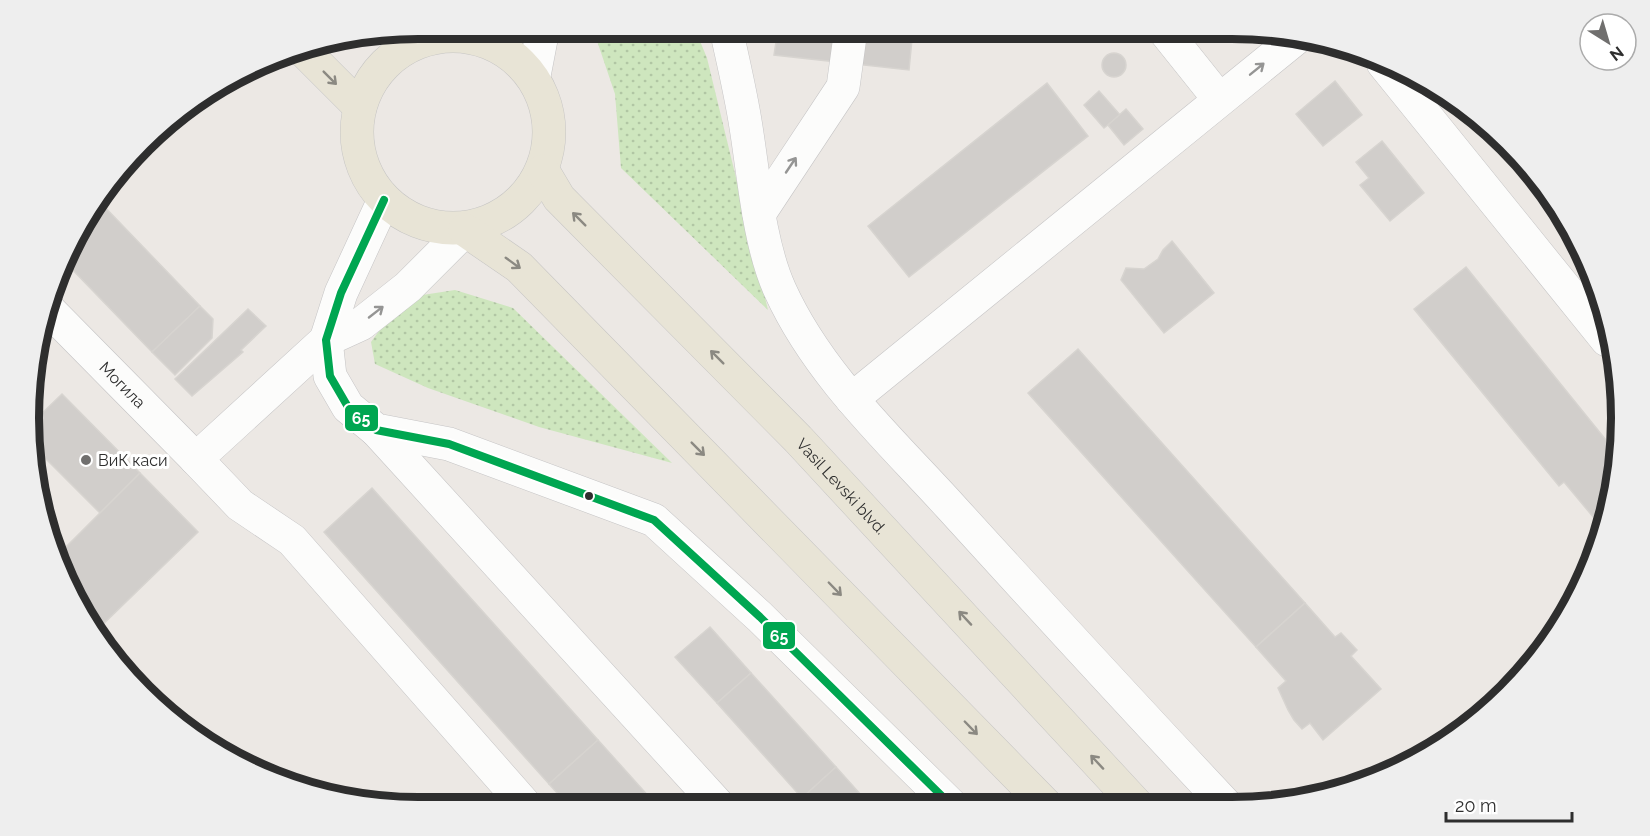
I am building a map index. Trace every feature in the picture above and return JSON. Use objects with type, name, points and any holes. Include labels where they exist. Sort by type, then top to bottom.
[{"type":"main road","points":[[410,39],[372,80],[360,107],[357,140],[365,172],[384,200],[405,216],[429,226],[452,231],[465,230],[497,218],[517,203],[543,171],[549,135],[546,109],[534,76],[498,48],[476,39]]},
{"type":"main road","points":[[308,55],[360,107]]},
{"type":"main road","name":"Vasil Levski blvd.","points":[[543,171],[559,198],[798,439],[1130,797]]},
{"type":"main road","points":[[465,230],[519,267],[1038,797]]},
{"type":"street","points":[[534,76],[541,39]]},
{"type":"street","points":[[728,39],[746,124],[759,214],[778,287],[794,320],[812,349],[852,399],[1096,667],[1218,797]]},
{"type":"street","points":[[759,214],[843,87],[850,39]]},
{"type":"street","points":[[1170,39],[1219,99]]},
{"type":"street","points":[[852,399],[1289,43]]},
{"type":"street","points":[[1392,75],[1601,333]]},
{"type":"street","points":[[384,200],[341,293],[326,340],[330,376],[348,407],[376,430],[711,797]]},
{"type":"street","points":[[195,459],[326,340],[361,324],[408,287],[465,230]]},
{"type":"street","name":"Могила","points":[[54,315],[240,505],[292,540],[518,797]]},
{"type":"street","points":[[376,430],[449,444],[654,520],[760,617],[943,797]]},
{"type":"green space","points":[[596,39],[699,39],[707,58],[768,310],[621,168],[615,94]]},
{"type":"green space","points":[[455,290],[513,308],[672,463],[539,427],[428,388],[375,364],[371,342],[403,298]]},
{"type":"building","points":[[776,39],[912,39],[909,70],[774,55]]},
{"type":"building","points":[[1114,53],[1122,57],[1126,65],[1122,73],[1114,77],[1106,73],[1102,65],[1106,57]]},
{"type":"building","points":[[1335,81],[1362,115],[1323,146],[1296,114]]},
{"type":"building","points":[[1047,83],[1088,136],[909,277],[868,226]]},
{"type":"building","points":[[1099,91],[1120,115],[1104,128],[1084,105]]},
{"type":"building","points":[[1126,109],[1143,129],[1124,145],[1108,125]]},
{"type":"building","points":[[1382,141],[1424,193],[1390,221],[1360,185],[1369,178],[1356,162]]},
{"type":"building","points":[[104,206],[200,306],[152,352],[70,267]]},
{"type":"building","points":[[1172,241],[1214,293],[1164,333],[1121,280],[1126,268],[1144,269],[1158,259]]},
{"type":"building","points":[[1466,267],[1610,445],[1604,492],[1597,521],[1564,482],[1559,486],[1414,309]]},
{"type":"building","points":[[200,306],[213,319],[212,338],[175,375],[152,352]]},
{"type":"building","points":[[248,309],[266,326],[241,350],[243,352],[192,396],[175,379]]},
{"type":"building","points":[[1078,349],[1305,603],[1256,647],[1028,393]]},
{"type":"building","name":"ВиК каси","points":[[62,394],[140,473],[100,513],[41,454],[39,416]]},
{"type":"building","points":[[140,473],[198,532],[101,626],[78,586],[63,550]]},
{"type":"building","points":[[372,488],[598,740],[549,784],[324,532]]},
{"type":"building","points":[[1305,603],[1335,637],[1341,633],[1357,650],[1351,656],[1381,689],[1323,740],[1310,723],[1302,729],[1294,720],[1278,688],[1286,681],[1256,647]]},
{"type":"building","points":[[710,627],[751,673],[717,703],[675,657]]},
{"type":"building","points":[[751,673],[836,767],[801,797],[717,703]]},
{"type":"building","points":[[598,740],[649,797],[561,797],[549,784]]},
{"type":"building","points":[[836,767],[863,797],[803,797]]},
{"type":"transit line","name":"65","points":[[384,200],[341,293],[326,340],[330,376],[348,407],[376,430],[449,444],[654,520],[760,617],[943,797]]},
{"type":"place","name":"ВиК каси","points":[[86,460]]}]
